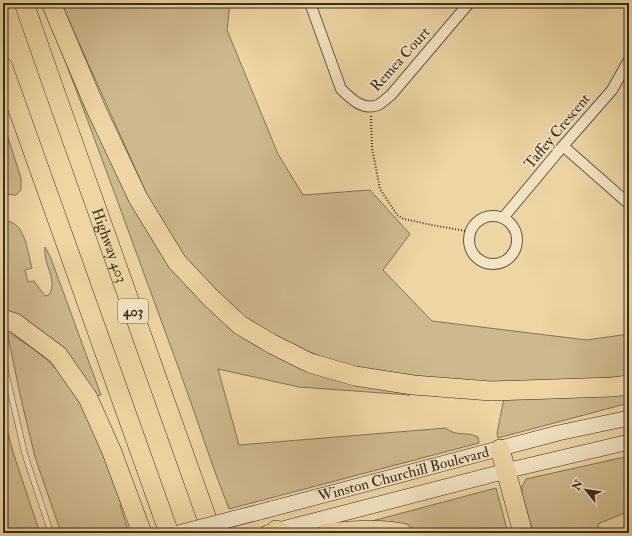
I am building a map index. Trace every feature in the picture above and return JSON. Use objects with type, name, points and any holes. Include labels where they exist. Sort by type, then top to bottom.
[{"type":"highway","name":"Highway 403","points":[[24,3],[212,533]]},
{"type":"highway","points":[[51,3],[96,109],[138,198],[177,262],[210,297],[240,325],[272,344],[310,363],[355,376],[413,385],[491,391],[612,387],[629,385]]},
{"type":"highway","points":[[3,67],[169,533]]},
{"type":"highway","points":[[3,319],[15,323],[58,355],[88,398],[114,458],[142,533]]},
{"type":"highway","points":[[500,449],[523,533]]},
{"type":"highway","points":[[327,533],[370,530],[387,530],[403,533]]},
{"type":"main road","name":"Winston Churchill Boulevard","points":[[178,533],[558,434],[629,418]]},
{"type":"main road","name":"Winston Churchill Boulevard","points":[[275,532],[506,471],[629,442]]},
{"type":"street","name":"Remea Court","points":[[310,3],[341,89],[351,99],[363,106],[377,105],[391,95],[469,3]]},
{"type":"street","name":"Taffey Crescent","points":[[503,218],[612,90],[629,60]]},
{"type":"street","points":[[563,146],[629,204]]},
{"type":"street","points":[[496,216],[503,218],[510,223],[517,236],[517,244],[514,251],[509,258],[503,262],[495,264],[480,260],[474,255],[469,240],[474,225],[480,220],[488,217],[496,216]]},
{"type":"lane","points":[[3,360],[16,422],[25,455],[51,533]]},
{"type":"path","points":[[371,106],[372,148],[380,188],[397,215],[404,219],[432,226],[471,232]]},
{"type":"shaded area","points":[[61,3],[230,3],[227,30],[278,154],[303,195],[370,190],[410,234],[383,270],[432,321],[587,340],[629,334],[629,378],[499,383],[438,380],[351,366],[322,357],[290,344],[237,313],[191,267],[152,206]]},
{"type":"shaded area","points":[[53,29],[116,165],[226,322],[411,392],[410,395],[299,387],[218,369],[239,445],[446,428],[449,431],[457,433],[474,435],[478,437],[479,443],[229,509],[86,115]]},
{"type":"shaded area","points":[[3,122],[21,178],[21,190],[16,195],[3,194]]},
{"type":"shaded area","points":[[3,221],[11,222],[21,231],[27,246],[32,268],[25,270],[28,282],[34,281],[45,296],[49,295],[52,281],[45,257],[45,247],[50,256],[101,395],[94,396],[3,311]]},
{"type":"shaded area","points":[[7,332],[34,349],[52,364],[79,400],[96,434],[123,504],[120,505],[129,533],[61,533],[35,457]]},
{"type":"shaded area","points":[[629,391],[629,403],[498,438],[497,433],[504,398]]},
{"type":"shaded area","points":[[3,413],[12,449],[40,533],[3,533]]},
{"type":"shaded area","points":[[629,456],[629,511],[598,524],[599,533],[533,533],[525,504],[522,505],[522,487],[526,479]]},
{"type":"shaded area","points":[[496,488],[508,533],[425,533],[372,521]]}]
